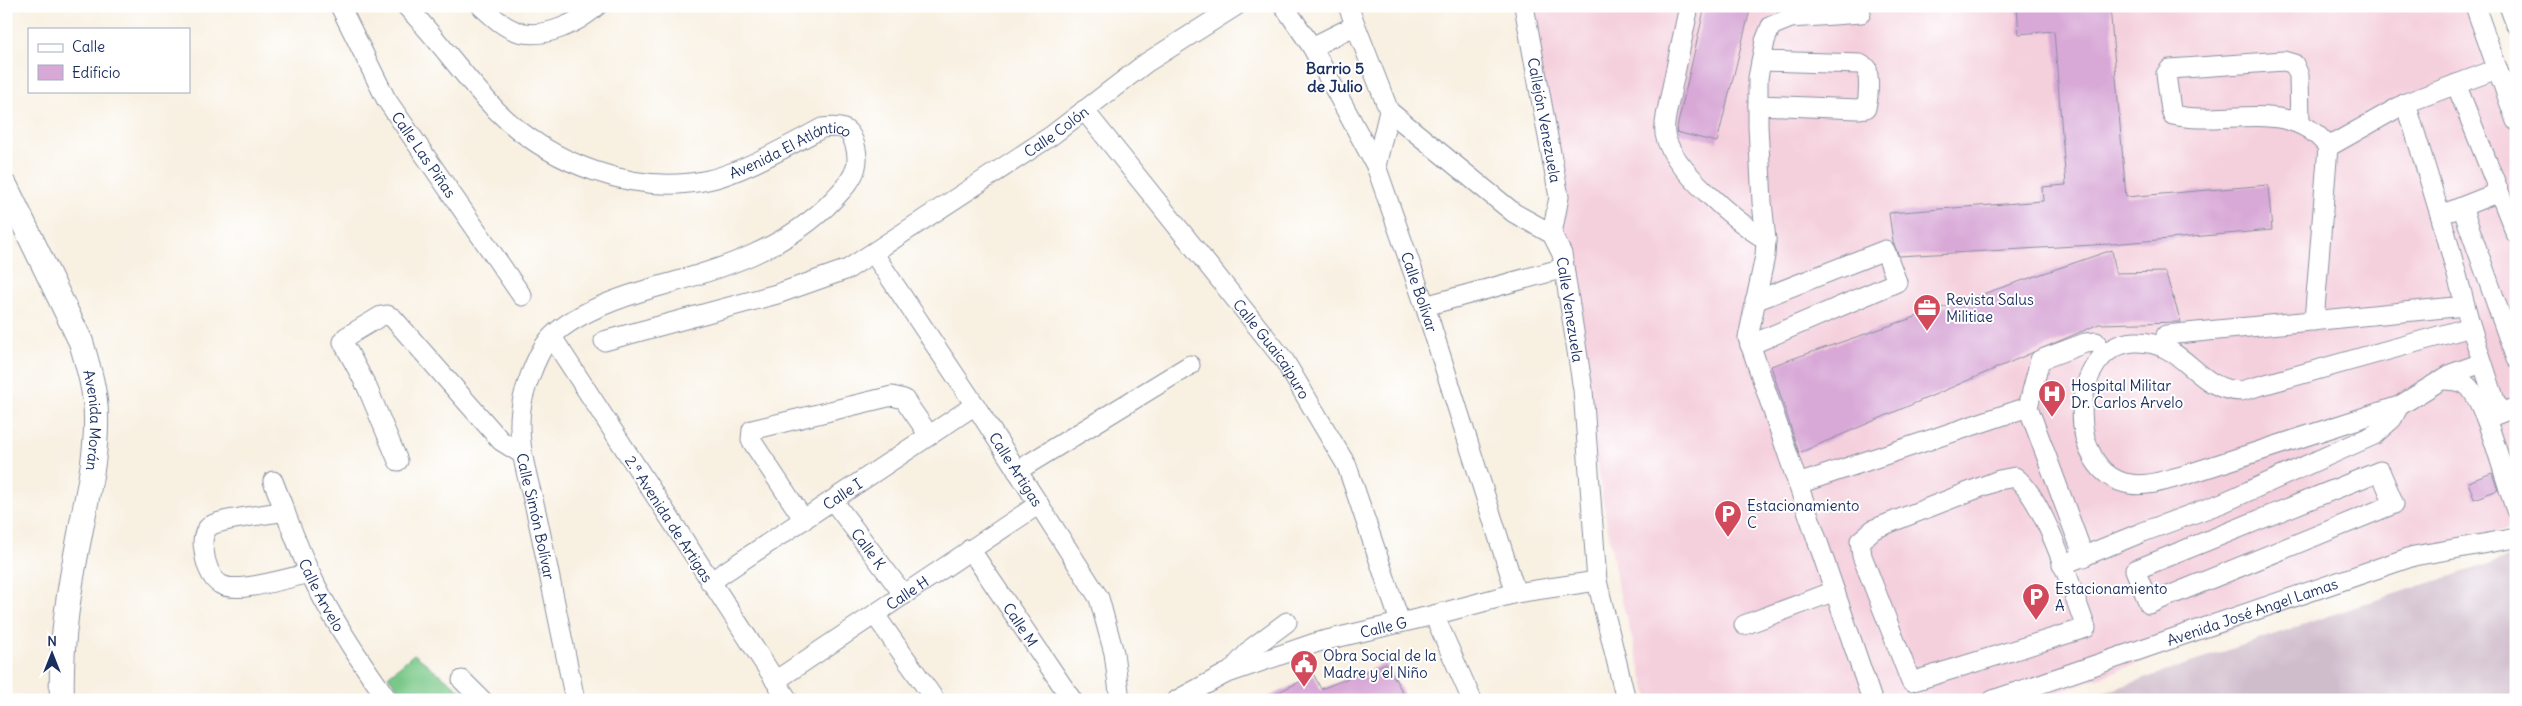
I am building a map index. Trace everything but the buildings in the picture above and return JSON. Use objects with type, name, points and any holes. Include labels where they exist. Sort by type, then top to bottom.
[{"type":"main road","name":"Avenida Morán","points":[[6,187],[81,342],[89,370],[96,414],[96,438],[92,474],[66,609],[61,664],[62,700]]},
{"type":"street","name":"Calle Las Piñas","points":[[340,6],[386,99],[522,296]]},
{"type":"street","name":"Avenida El Atlántico","points":[[406,6],[429,30],[474,86],[520,132],[571,160],[600,173],[649,183],[686,184],[710,179],[750,164],[822,128],[845,130],[853,140],[857,156],[857,166],[850,181],[832,202],[805,224],[766,250],[697,276],[616,299],[586,314],[552,337]]},
{"type":"street","points":[[481,6],[501,24],[518,32],[534,34],[571,23],[597,6]]},
{"type":"street","name":"Calle Colón","points":[[604,341],[777,294],[848,269],[874,254],[1051,136],[1146,62],[1236,6]]},
{"type":"street","name":"Calle Bolívar","points":[[1284,6],[1312,47],[1376,166],[1425,306],[1516,593]]},
{"type":"street","points":[[1348,6],[1354,26],[1389,112],[1514,213],[1552,234]]},
{"type":"street","name":"Callejón Venezuela","points":[[1524,6],[1560,197],[1552,234]]},
{"type":"street","points":[[1689,6],[1665,122],[1668,144],[1691,176],[1719,204],[1743,226],[1766,240]]},
{"type":"street","points":[[2475,6],[2516,121]]},
{"type":"street","points":[[2509,6],[2516,25]]},
{"type":"street","points":[[1861,13],[1791,18],[1772,26],[1765,41],[1761,61],[1758,105],[1766,256],[1749,326],[1748,338],[1872,700]]},
{"type":"street","points":[[1312,47],[1354,26]]},
{"type":"street","points":[[1758,105],[1858,109],[1866,108],[1868,101],[1867,68],[1860,64],[1761,61]]},
{"type":"street","points":[[2300,124],[2299,75],[2294,64],[2284,61],[2170,69],[2166,74],[2170,110],[2173,115],[2273,117],[2300,124],[2319,134],[2328,147],[2314,320]]},
{"type":"street","points":[[2328,147],[2406,103],[2497,69]]},
{"type":"street","points":[[2456,84],[2516,234]]},
{"type":"street","points":[[2406,103],[2441,216],[2482,362],[2506,411],[2516,510]]},
{"type":"street","name":"Calle Guaicaipuro","points":[[1084,110],[1284,360],[1348,466],[1400,622]]},
{"type":"street","points":[[1376,166],[1389,112]]},
{"type":"street","points":[[2441,216],[2498,192]]},
{"type":"street","points":[[2462,207],[2516,359]]},
{"type":"street","name":"Calle Venezuela","points":[[1552,234],[1562,254],[1583,390],[1597,581],[1626,700]]},
{"type":"street","points":[[1750,345],[1897,282],[1885,250],[1755,301]]},
{"type":"street","name":"Calle Artigas","points":[[874,254],[1099,598],[1114,653],[1120,700]]},
{"type":"street","points":[[1425,306],[1564,268]]},
{"type":"street","points":[[2166,335],[2465,306]]},
{"type":"street","points":[[398,461],[367,387],[343,342],[346,337],[384,316],[393,318],[501,441],[522,454]]},
{"type":"street","points":[[2471,327],[2241,391],[2228,391],[2216,387],[2174,352],[2163,346],[2150,343],[2120,344],[2108,351],[2098,362],[2082,401],[2082,423],[2087,444],[2094,459],[2106,472],[2117,480],[2129,484],[2146,485],[2182,476],[2399,406],[2451,374],[2482,362]]},
{"type":"street","name":"Calle Simón Bolívar","points":[[552,337],[537,361],[521,408],[522,454],[575,700]]},
{"type":"street","name":"2.ª Avenida de Artigas","points":[[552,337],[788,700]]},
{"type":"street","points":[[2084,557],[2028,407],[2040,360],[2085,343],[2096,342]]},
{"type":"street","points":[[1017,471],[1190,365]]},
{"type":"street","points":[[2442,380],[2455,380],[2466,384],[2472,390],[2506,411]]},
{"type":"street","points":[[804,520],[750,436],[752,430],[892,396],[904,399],[930,435]]},
{"type":"street","name":"Calle I","points":[[710,582],[834,502],[975,406]]},
{"type":"street","points":[[2062,565],[2142,532],[2222,503],[2374,435],[2392,419],[2399,406]]},
{"type":"street","points":[[1798,484],[2028,407]]},
{"type":"street","points":[[2380,471],[2394,504],[2148,604],[2135,570],[2236,529],[2380,471]]},
{"type":"street","points":[[2015,477],[2025,484],[2062,565],[2086,628],[1911,682],[1862,556],[1860,540],[1874,529],[1999,480],[2015,477]]},
{"type":"street","name":"Calle Arvelo","points":[[273,481],[310,573],[350,646],[388,700]]},
{"type":"street","name":"Calle K","points":[[834,502],[904,595]]},
{"type":"street","points":[[2222,503],[2236,529]]},
{"type":"street","name":"Calle H","points":[[775,681],[1039,504]]},
{"type":"street","points":[[285,511],[221,521],[208,527],[204,536],[203,549],[208,569],[220,584],[237,588],[310,573]]},
{"type":"street","name":"Avenida José Angel Lamas","points":[[1993,700],[2414,556],[2516,538]]},
{"type":"street","name":"Calle M","points":[[970,549],[1072,700]]},
{"type":"street","name":"Calle G","points":[[1178,700],[1230,672],[1318,642],[1434,615],[1516,593],[1597,581]]},
{"type":"street","points":[[1744,625],[1835,591]]},
{"type":"street","points":[[875,615],[935,700]]},
{"type":"street","points":[[1434,615],[1472,700]]},
{"type":"street","points":[[1230,672],[1252,648],[1287,622]]},
{"type":"street","points":[[462,680],[482,700]]},
{"type":"shaded area","name":"Hospital Militar Dr. Carlos Arvelo","points":[[1517,6],[2485,6],[2516,89],[2516,525],[2037,700],[1649,700],[1618,587]]},
{"type":"shaded area","points":[[2513,556],[2516,565],[2516,700],[2082,700],[2355,607]]},
{"type":"green space","points":[[414,654],[473,700],[408,700],[388,676]]},
{"type":"place","name":"Revista Salus Militiae","points":[[1927,332]]},
{"type":"place","name":"Hospital Militar Dr. Carlos Arvelo","points":[[2052,418]]},
{"type":"place","name":"Estacionamiento C","points":[[1728,538]]},
{"type":"place","name":"Estacionamiento A","points":[[2036,621]]},
{"type":"place","name":"Obra Social de la Madre y el Niño","points":[[1304,688]]},
{"type":"district","name":"Barrio 5 de Julio","points":[[1335,77]]}]
